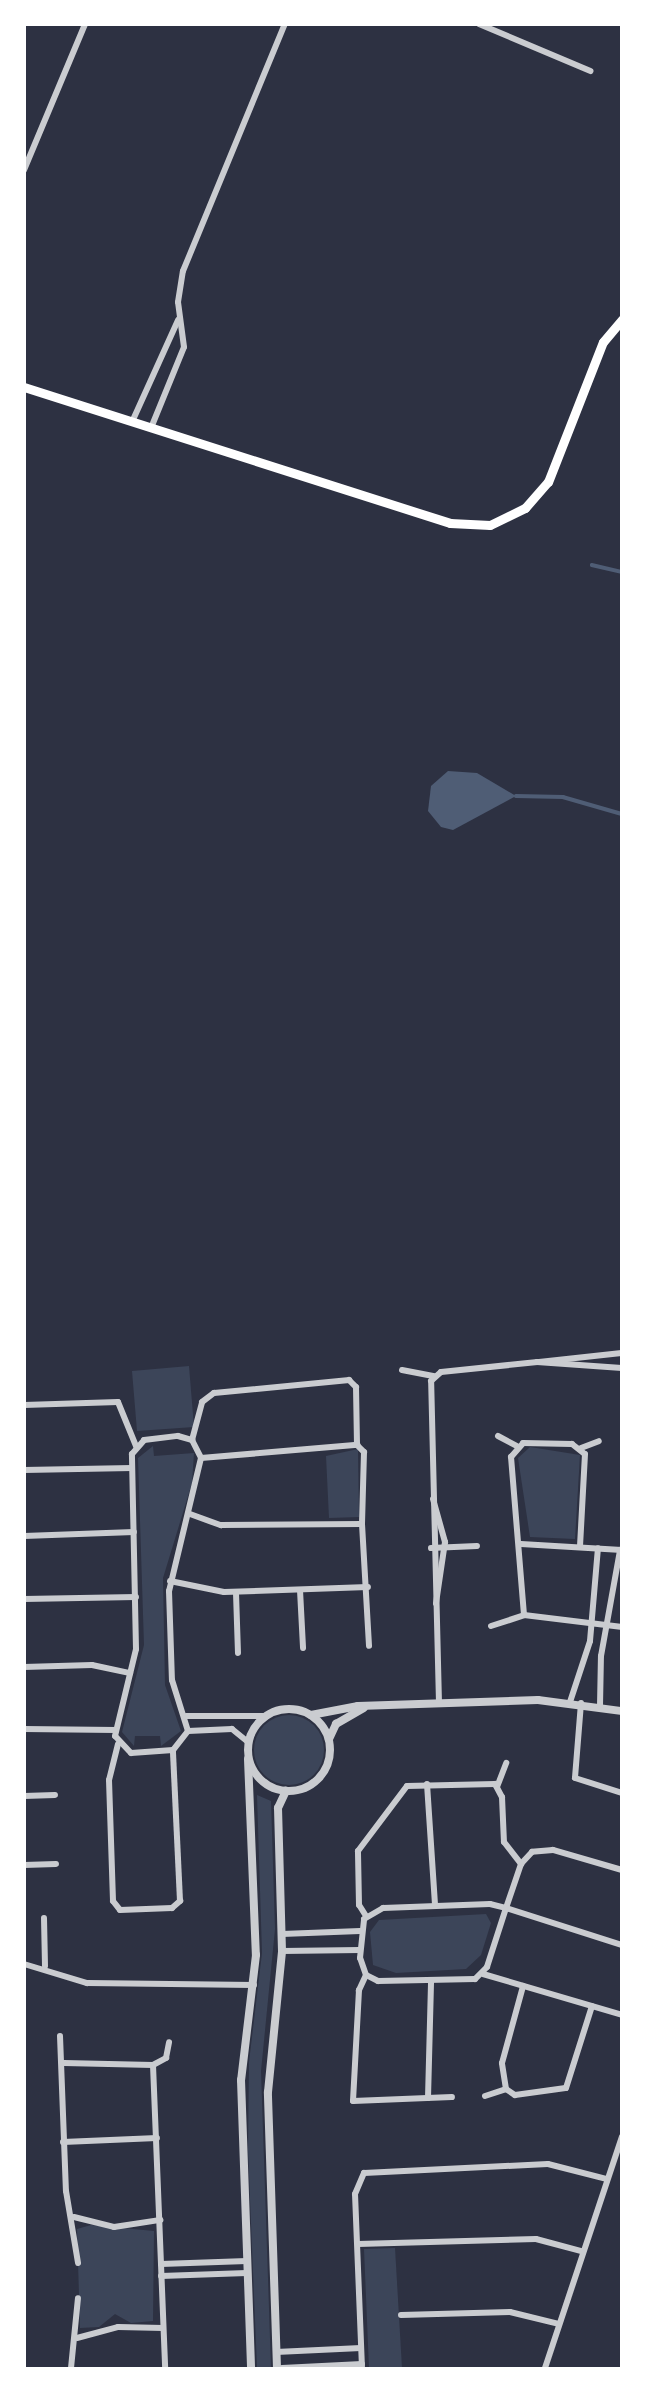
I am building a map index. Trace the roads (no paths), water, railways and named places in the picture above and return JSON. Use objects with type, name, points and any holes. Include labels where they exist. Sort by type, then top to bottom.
[{"type":"main road","points":[[24,387],[450,523],[490,525],[525,508],[548,482],[603,342],[621,319]]},
{"type":"street","points":[[24,170],[85,24]]},
{"type":"street","points":[[151,428],[182,355],[178,320],[183,271],[285,24]]},
{"type":"street","points":[[479,24],[590,71]]},
{"type":"street","points":[[132,422],[178,320]]},
{"type":"street","points":[[402,1370],[434,1376],[621,1353]]},
{"type":"street","points":[[537,1362],[621,1368]]},
{"type":"street","points":[[434,1376],[429,1386],[433,1498],[431,1548],[436,1603],[439,1703]]},
{"type":"street","points":[[24,1405],[118,1402],[136,1446],[132,1468],[136,1597],[130,1673],[116,1730],[118,1744],[109,1769],[116,1909],[172,1908],[180,1901],[173,1750],[188,1731],[186,1716],[172,1680],[170,1581],[190,1514],[201,1458],[192,1440],[202,1402],[214,1394],[354,1382],[357,1445],[364,1452],[362,1524],[368,1587],[369,1646]]},
{"type":"street","points":[[498,1436],[517,1446],[581,1448],[599,1441]]},
{"type":"street","points":[[136,1446],[147,1439],[192,1440]]},
{"type":"street","points":[[201,1458],[357,1445]]},
{"type":"street","points":[[517,1446],[511,1464],[521,1544],[524,1615]]},
{"type":"street","points":[[580,1546],[587,1464],[581,1448]]},
{"type":"street","points":[[24,1470],[132,1468]]},
{"type":"street","points":[[433,1498],[446,1548],[436,1603]]},
{"type":"street","points":[[190,1514],[221,1525],[362,1524]]},
{"type":"street","points":[[24,1536],[134,1532]]},
{"type":"street","points":[[521,1544],[621,1550],[607,1623],[600,1706]]},
{"type":"street","points":[[431,1548],[477,1546]]},
{"type":"street","points":[[570,1702],[592,1621],[598,1548]]},
{"type":"street","points":[[170,1581],[236,1593],[368,1587]]},
{"type":"street","points":[[300,1590],[303,1648]]},
{"type":"street","points":[[236,1593],[238,1653]]},
{"type":"street","points":[[24,1599],[136,1597]]},
{"type":"street","points":[[491,1626],[524,1615],[592,1621],[621,1627]]},
{"type":"street","points":[[24,1667],[92,1665],[130,1673]]},
{"type":"street","points":[[186,1716],[265,1716],[290,1708],[311,1715],[370,1706],[439,1703],[570,1702],[621,1711]]},
{"type":"street","points":[[581,1703],[575,1777],[621,1793]]},
{"type":"street","points":[[248,1759],[262,1781],[286,1791],[319,1778],[329,1760],[329,1739],[336,1724],[370,1706]]},
{"type":"street","points":[[311,1715],[329,1739]]},
{"type":"street","points":[[251,2368],[241,2080],[254,1986],[248,1742],[265,1716]]},
{"type":"street","points":[[24,1729],[116,1730]]},
{"type":"street","points":[[188,1731],[232,1729],[248,1742]]},
{"type":"street","points":[[118,1744],[138,1753],[173,1750]]},
{"type":"street","points":[[506,1763],[497,1787],[504,1842],[521,1864]]},
{"type":"street","points":[[366,1916],[359,1905],[360,1846],[403,1788],[427,1784],[497,1787]]},
{"type":"street","points":[[427,1784],[435,1906]]},
{"type":"street","points":[[286,1791],[278,1816],[282,1951],[268,2103],[276,2352],[279,2368],[362,2366],[358,2244],[361,2176],[548,2164],[607,2179]]},
{"type":"street","points":[[24,1796],[55,1794]]},
{"type":"street","points":[[483,1974],[521,1864],[543,1849],[621,1870]]},
{"type":"street","points":[[24,1865],[56,1864]]},
{"type":"street","points":[[452,2097],[353,2101],[359,1990],[366,1975],[360,1950],[360,1931],[366,1916],[379,1908],[506,1908],[621,1945]]},
{"type":"street","points":[[44,1918],[45,1966]]},
{"type":"street","points":[[282,1934],[360,1931]]},
{"type":"street","points":[[282,1951],[360,1950]]},
{"type":"street","points":[[24,1964],[45,1966],[87,1983],[254,1986]]},
{"type":"street","points":[[366,1975],[378,1981],[431,1981],[483,1974],[621,2015]]},
{"type":"street","points":[[428,2098],[431,1981]]},
{"type":"street","points":[[523,1986],[502,2063],[506,2089],[515,2095],[566,2088],[592,2006]]},
{"type":"street","points":[[60,2036],[64,2063],[63,2141],[67,2199],[74,2217],[78,2263]]},
{"type":"street","points":[[64,2063],[153,2065],[166,2058],[169,2042]]},
{"type":"street","points":[[153,2065],[165,2368]]},
{"type":"street","points":[[485,2096],[506,2089]]},
{"type":"street","points":[[545,2368],[581,2251],[621,2136]]},
{"type":"street","points":[[63,2141],[157,2138]]},
{"type":"street","points":[[74,2217],[114,2227],[160,2220]]},
{"type":"street","points":[[358,2244],[536,2239],[581,2251]]},
{"type":"street","points":[[161,2264],[247,2261]]},
{"type":"street","points":[[161,2276],[247,2273]]},
{"type":"street","points":[[71,2368],[77,2338],[78,2298]]},
{"type":"street","points":[[401,2315],[510,2312],[559,2324]]},
{"type":"street","points":[[77,2338],[117,2327],[163,2328]]},
{"type":"street","points":[[276,2352],[361,2348]]},
{"type":"waterway","points":[[592,565],[622,572]]},
{"type":"waterway","points":[[516,796],[563,797],[622,814]]}]
